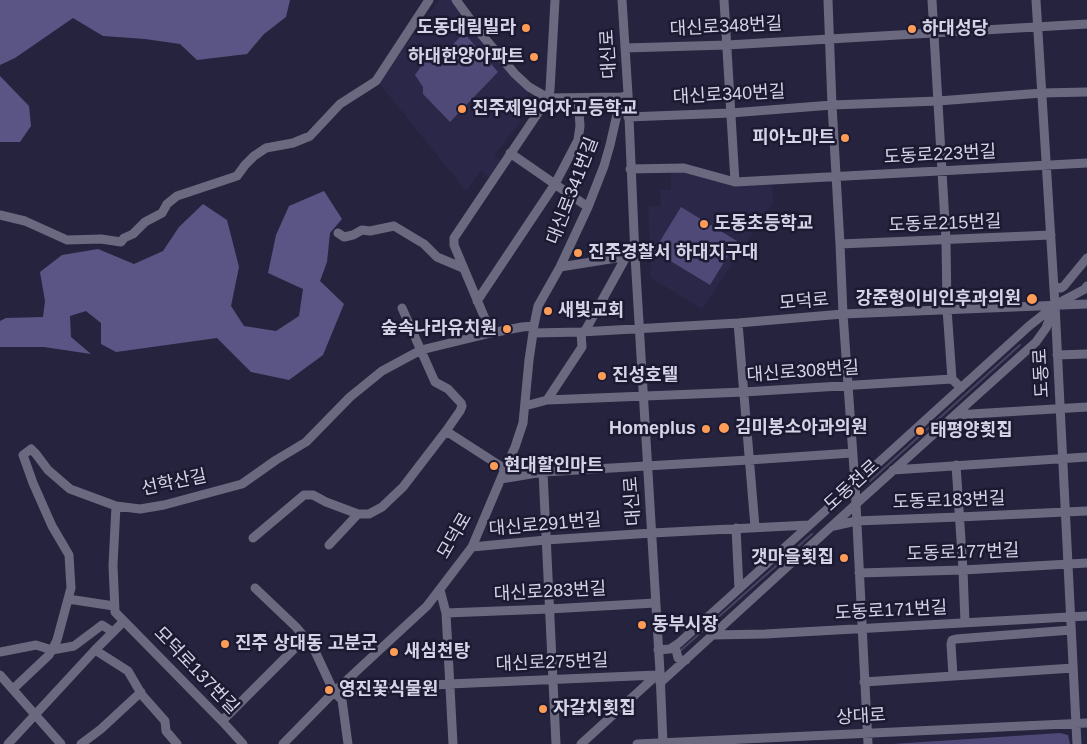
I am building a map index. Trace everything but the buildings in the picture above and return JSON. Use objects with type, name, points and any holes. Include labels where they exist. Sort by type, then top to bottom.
[{"type":"street","points":[[0,215],[25,221],[67,240],[102,238],[121,242],[124,238],[133,234],[144,222],[162,213],[167,204],[177,196],[237,176],[254,156],[266,148],[293,143],[310,136],[340,104],[376,81],[429,0]]},
{"type":"street","points":[[456,0],[481,34],[515,74],[529,87],[548,98],[624,96]]},
{"type":"street","points":[[491,333],[454,245],[454,238],[548,98],[555,0]]},
{"type":"street","name":"대신로","points":[[622,0],[625,48],[624,96],[628,117],[630,169],[631,256],[644,397],[663,743]]},
{"type":"street","points":[[724,0],[734,182]]},
{"type":"street","points":[[828,0],[843,314],[855,484],[868,744]]},
{"type":"street","points":[[932,0],[952,378],[961,388]]},
{"type":"street","name":"도동로","points":[[1036,0],[1054,287],[1077,744]]},
{"type":"street","name":"대신로348번길","points":[[625,48],[727,45],[1087,24]]},
{"type":"street","name":"대신로340번길","points":[[628,117],[731,113],[832,105],[1087,92]]},
{"type":"street","name":"대신로341번길","points":[[534,330],[538,306],[560,267],[588,207],[606,159],[624,96]]},
{"type":"street","points":[[477,301],[555,184],[578,140],[580,126],[578,98]]},
{"type":"street","points":[[510,153],[588,207]]},
{"type":"street","name":"도동로223번길","points":[[630,169],[684,168],[734,182],[1087,163]]},
{"type":"street","points":[[338,233],[344,237],[362,230],[370,231],[394,226],[424,244],[437,257],[463,268]]},
{"type":"street","name":"도동로215번길","points":[[840,244],[1050,235]]},
{"type":"street","points":[[560,267],[631,256]]},
{"type":"street","points":[[546,400],[582,347],[583,331],[631,256]]},
{"type":"street","points":[[1054,287],[1061,288],[1064,286],[1087,258]]},
{"type":"street","points":[[1070,280],[1074,288],[1086,287]]},
{"type":"street","name":"도동천로","points":[[658,650],[670,649],[676,646],[1029,326],[1055,306],[1086,287]]},
{"type":"street","name":"모덕로","points":[[282,744],[334,692],[426,606],[472,547],[515,447],[523,423],[534,330],[583,331],[738,324],[843,314],[1087,304]]},
{"type":"street","name":"도동천로","points":[[582,744],[659,677],[686,660],[1036,341],[1046,328],[1055,306]]},
{"type":"street","points":[[253,538],[304,495],[313,495],[358,514],[369,514],[382,507],[403,487],[460,411],[461,403],[448,389],[435,382],[402,308]]},
{"type":"street","points":[[738,324],[755,527]]},
{"type":"street","points":[[1029,326],[1035,330],[1036,341]]},
{"type":"street","name":"선학산길","points":[[68,599],[72,588],[69,555],[52,526],[33,483],[23,455],[31,449],[48,470],[70,489],[116,506],[140,508],[164,505],[242,484],[306,442],[350,397],[382,371],[421,350],[522,327],[534,330]]},
{"type":"street","points":[[1057,355],[1087,354]]},
{"type":"street","name":"대신로308번길","points":[[525,406],[546,400],[744,392],[952,378]]},
{"type":"street","points":[[955,415],[1087,407]]},
{"type":"street","points":[[446,431],[505,469]]},
{"type":"street","points":[[501,480],[543,472],[852,453]]},
{"type":"street","points":[[894,470],[1087,458]]},
{"type":"street","points":[[956,465],[965,623]]},
{"type":"street","points":[[543,472],[556,744]]},
{"type":"street","points":[[866,474],[866,482],[876,485]]},
{"type":"street","points":[[836,500],[843,502],[846,509],[844,514]]},
{"type":"street","points":[[8,744],[124,621],[115,612],[114,606],[112,565],[116,506]]},
{"type":"street","name":"도동로183번길","points":[[834,526],[856,521],[1087,511]]},
{"type":"street","points":[[329,545],[358,514]]},
{"type":"street","name":"대신로291번길","points":[[472,547],[652,533],[809,525]]},
{"type":"street","points":[[736,528],[739,589]]},
{"type":"street","name":"도동로177번길","points":[[859,574],[1087,563]]},
{"type":"street","points":[[256,588],[314,647],[334,692],[342,700],[348,744]]},
{"type":"street","points":[[440,590],[446,613],[453,744]]},
{"type":"street","points":[[13,689],[52,650],[57,640],[68,599],[114,606]]},
{"type":"street","name":"대신로283번길","points":[[446,613],[655,603]]},
{"type":"street","name":"도동로171번길","points":[[712,635],[765,634],[1087,616]]},
{"type":"street","name":"모덕로137번길","points":[[124,621],[243,744]]},
{"type":"street","points":[[0,652],[36,646],[52,650],[74,646],[102,625],[113,632]]},
{"type":"street","points":[[954,676],[951,644],[952,640],[956,638],[1071,630]]},
{"type":"street","points":[[222,721],[305,638]]},
{"type":"street","points":[[676,646],[678,658],[686,660]]},
{"type":"street","points":[[95,650],[128,671],[141,692],[165,721],[166,731],[177,744]]},
{"type":"street","points":[[864,682],[1073,668]]},
{"type":"street","points":[[0,676],[61,744]]},
{"type":"street","name":"대신로275번길","points":[[334,692],[553,679],[659,677]]},
{"type":"street","points":[[81,744],[101,729],[141,692]]},
{"type":"street","name":"상대로","points":[[637,744],[1087,722]]},
{"type":"shaded area","points":[[0,0],[290,0],[286,17],[264,34],[247,54],[197,60],[180,44],[103,36],[73,18],[15,58],[0,65]]},
{"type":"shaded area","name":"진주제일여자고등학교","points":[[439,0],[451,0],[527,91],[528,95],[520,123],[494,155],[502,162],[493,180],[481,171],[466,191],[379,83]]},
{"type":"shaded area","points":[[464,33],[498,72],[450,122],[423,94],[423,87],[415,75],[424,62],[435,63]]},
{"type":"shaded area","points":[[0,76],[29,106],[31,126],[20,142],[0,142]]},
{"type":"shaded area","name":"도동초등학교","points":[[671,172],[685,172],[770,184],[772,187],[773,202],[702,309],[651,278],[648,206],[661,206],[660,190],[671,190]]},
{"type":"shaded area","points":[[324,191],[342,219],[330,233],[327,262],[320,281],[344,304],[323,355],[289,380],[251,372],[217,338],[116,352],[101,344],[101,323],[86,311],[70,316],[71,337],[91,354],[44,347],[0,347],[0,321],[6,318],[43,317],[45,301],[40,272],[62,255],[98,249],[134,264],[163,251],[179,227],[203,204],[227,220],[239,267],[231,306],[244,326],[276,331],[299,316],[303,289],[268,273],[276,235],[289,206]]},
{"type":"shaded area","points":[[681,207],[737,241],[710,285],[654,251]]},
{"type":"shaded area","points":[[1060,733],[1068,735],[1070,744],[892,744]]},
{"type":"waterway","points":[[870,481],[1020,345]]},
{"type":"waterway","points":[[679,652],[812,534]]},
{"type":"place","name":"도동대림빌라","points":[[526,28]]},
{"type":"place","name":"하대성당","points":[[912,29]]},
{"type":"place","name":"하대한양아파트","points":[[534,57]]},
{"type":"place","name":"진주제일여자고등학교","points":[[462,109]]},
{"type":"place","name":"피아노마트","points":[[845,138]]},
{"type":"place","name":"도동초등학교","points":[[704,224]]},
{"type":"place","name":"진주경찰서 하대지구대","points":[[578,253]]},
{"type":"place","name":"강준형이비인후과의원","points":[[1032,299]]},
{"type":"place","name":"새빛교회","points":[[548,311]]},
{"type":"place","name":"숲속나라유치원","points":[[507,329]]},
{"type":"place","name":"진성호텔","points":[[602,376]]},
{"type":"place","name":"김미봉소아과의원","points":[[724,428]]},
{"type":"place","name":"Homeplus","points":[[706,429]]},
{"type":"place","name":"태평양횟집","points":[[920,431]]},
{"type":"place","name":"현대할인마트","points":[[494,466]]},
{"type":"place","name":"갯마을횟집","points":[[844,558]]},
{"type":"place","name":"동부시장","points":[[642,625]]},
{"type":"place","name":"진주 상대동 고분군","points":[[225,644]]},
{"type":"place","name":"새심천탕","points":[[394,652]]},
{"type":"place","name":"영진꽃식물원","points":[[329,690]]},
{"type":"place","name":"자갈치횟집","points":[[543,709]]}]
